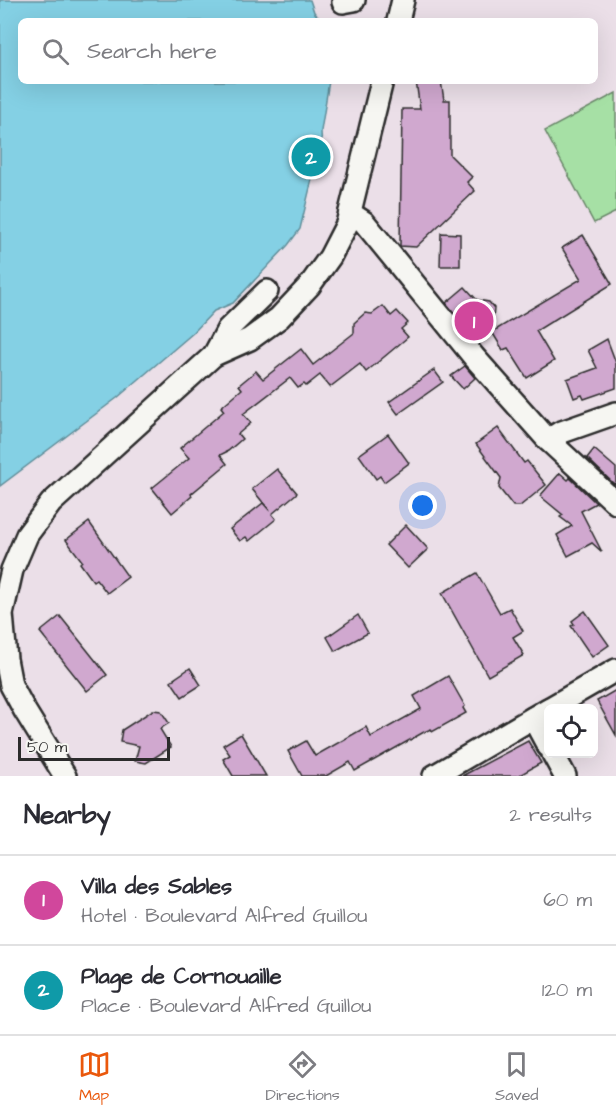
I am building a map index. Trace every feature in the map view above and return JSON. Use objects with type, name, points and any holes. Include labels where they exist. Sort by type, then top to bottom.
[{"type":"street","points":[[399,18],[403,0]]},
{"type":"street","points":[[65,776],[11,685],[6,659],[2,614],[12,570],[27,535],[51,503],[214,356],[250,339],[279,318],[320,273],[344,232],[381,84]]},
{"type":"street","points":[[350,213],[364,222],[474,357],[548,440],[616,503]]},
{"type":"street","points":[[214,356],[228,329],[267,291]]},
{"type":"street","points":[[548,440],[560,433],[616,413]]},
{"type":"street","points":[[558,704],[616,670]]},
{"type":"street","points":[[434,776],[544,712]]},
{"type":"street","points":[[555,758],[565,776]]},
{"type":"green space","points":[[616,93],[616,212],[594,223],[545,131]]},
{"type":"water","points":[[0,0],[310,0],[314,12],[319,18],[18,18],[18,84],[329,84],[321,131],[322,153],[314,171],[300,229],[288,245],[233,303],[214,311],[193,333],[117,398],[0,486]]},
{"type":"building","points":[[416,84],[441,84],[444,100],[450,100],[450,155],[472,177],[467,182],[475,191],[416,247],[400,246],[402,109],[420,109]]},
{"type":"building","points":[[441,233],[460,234],[460,266],[440,266]]},
{"type":"building","points":[[583,235],[612,284],[536,331],[554,361],[527,378],[508,348],[503,350],[492,332],[581,279],[562,248]]},
{"type":"building","points":[[465,287],[477,300],[489,302],[494,308],[492,331],[479,342],[446,303]]},
{"type":"building","points":[[383,306],[391,316],[397,311],[408,323],[401,329],[408,337],[366,372],[360,364],[330,387],[320,375],[306,386],[304,384],[298,388],[290,378],[243,414],[251,423],[238,434],[242,439],[220,455],[227,464],[172,513],[152,488],[189,458],[180,448],[224,411],[221,407],[242,389],[239,385],[256,371],[263,379],[301,349],[313,365],[354,333],[354,323],[365,313],[372,314]]},
{"type":"building","points":[[607,339],[616,363],[616,388],[584,399],[582,395],[574,398],[567,379],[597,368],[588,350]]},
{"type":"building","points":[[465,366],[475,378],[463,389],[451,376]]},
{"type":"building","points":[[434,370],[443,382],[398,414],[389,402]]},
{"type":"building","points":[[498,428],[524,463],[527,461],[546,485],[520,506],[513,506],[499,488],[501,478],[476,444]]},
{"type":"building","points":[[388,434],[409,463],[384,482],[380,476],[376,479],[359,455]]},
{"type":"building","points":[[594,449],[616,468],[616,483],[614,484],[587,458]]},
{"type":"building","points":[[277,469],[297,493],[272,514],[276,519],[249,541],[246,537],[240,541],[230,529],[263,503],[270,511],[252,489]]},
{"type":"building","points":[[560,473],[568,480],[570,478],[596,503],[581,511],[602,552],[592,543],[568,556],[557,535],[572,526],[560,517],[563,515],[540,496]]},
{"type":"building","points":[[89,522],[128,577],[107,593],[96,579],[93,581],[80,563],[82,561],[66,540]]},
{"type":"building","points":[[406,525],[428,549],[408,568],[386,545]]},
{"type":"building","points":[[477,573],[500,613],[510,608],[523,631],[513,637],[524,655],[488,676],[442,593]]},
{"type":"building","points":[[585,611],[609,645],[592,657],[571,626],[574,624],[572,621]]},
{"type":"building","points":[[358,615],[368,633],[335,651],[327,637]]},
{"type":"building","points":[[60,616],[107,675],[87,691],[40,632]]},
{"type":"building","points":[[190,668],[201,685],[182,697],[171,681]]},
{"type":"building","points":[[448,676],[465,706],[463,708],[466,713],[432,732],[431,729],[424,732],[355,771],[350,762],[326,776],[302,776],[288,751],[306,741],[315,756],[366,727],[371,737],[421,709],[414,696]]},
{"type":"building","points":[[616,690],[616,735],[597,701]]},
{"type":"building","points":[[153,710],[161,711],[169,723],[160,729],[171,747],[146,763],[135,761],[139,746],[120,742],[122,730]]},
{"type":"building","points":[[241,734],[266,776],[233,776],[223,759],[230,755],[223,745]]},
{"type":"building","points":[[528,741],[541,763],[518,776],[462,776]]},
{"type":"place","name":"Plage de Cornouaille","points":[[311,157]]},
{"type":"place","name":"Villa des Sables","points":[[474,321]]}]
